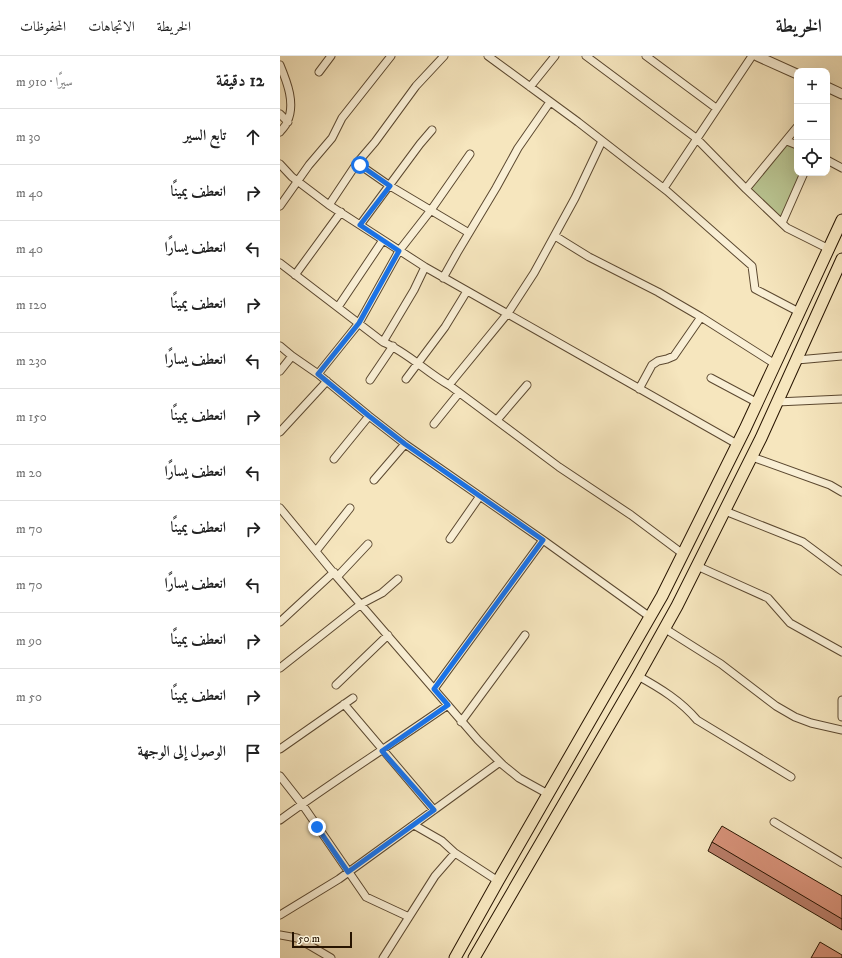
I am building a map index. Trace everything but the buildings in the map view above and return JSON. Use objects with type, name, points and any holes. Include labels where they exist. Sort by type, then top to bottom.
[{"type":"main road","points":[[455,958],[662,596],[737,444],[842,220]]},
{"type":"main road","points":[[829,249],[842,253]]},
{"type":"main road","points":[[474,958],[638,676],[697,566],[778,402],[842,259]]},
{"type":"main road","points":[[781,351],[797,360]]},
{"type":"street","points":[[318,72],[331,56]]},
{"type":"street","points":[[280,206],[309,165],[332,138],[342,118],[391,56]]},
{"type":"street","points":[[329,205],[357,163],[416,86],[444,56]]},
{"type":"street","points":[[488,56],[664,188],[752,266],[755,289],[799,312]]},
{"type":"street","points":[[530,87],[555,56]]},
{"type":"street","points":[[586,56],[696,138],[787,228],[829,249]]},
{"type":"street","points":[[646,56],[716,108]]},
{"type":"street","points":[[664,188],[752,56]]},
{"type":"street","points":[[757,56],[794,73]]},
{"type":"street","points":[[280,65],[290,92],[290,111],[288,122],[280,132]]},
{"type":"street","points":[[830,88],[842,94]]},
{"type":"street","points":[[443,278],[518,148],[550,102]]},
{"type":"street","points":[[280,114],[288,122]]},
{"type":"street","points":[[360,225],[432,130]]},
{"type":"street","points":[[746,189],[794,131]]},
{"type":"street","points":[[449,385],[508,313],[534,273],[575,198],[602,141]]},
{"type":"street","points":[[787,141],[794,144]]},
{"type":"street","points":[[318,374],[359,323],[399,251],[431,210],[470,154]]},
{"type":"street","points":[[830,162],[842,168]]},
{"type":"street","points":[[357,163],[390,186],[469,233]]},
{"type":"street","points":[[280,164],[298,182],[329,205],[425,267],[737,444]]},
{"type":"street","points":[[782,223],[803,176]]},
{"type":"street","points":[[295,275],[341,212]]},
{"type":"street","points":[[555,236],[589,257],[658,292],[701,317],[775,364]]},
{"type":"street","points":[[338,307],[383,240]]},
{"type":"street","points":[[280,263],[383,342],[393,346],[449,385],[559,466],[631,515],[683,554]]},
{"type":"street","points":[[383,342],[414,290],[425,267]]},
{"type":"street","points":[[406,379],[445,327],[467,291]]},
{"type":"street","points":[[639,389],[652,365],[658,361],[674,356],[701,317]]},
{"type":"street","points":[[280,346],[327,381],[405,444],[650,617]]},
{"type":"street","points":[[370,380],[393,346]]},
{"type":"street","points":[[280,371],[292,356]]},
{"type":"street","points":[[797,360],[842,356]]},
{"type":"street","points":[[711,378],[756,402]]},
{"type":"street","points":[[280,432],[327,381]]},
{"type":"street","points":[[497,420],[527,385]]},
{"type":"street","points":[[434,424],[459,393]]},
{"type":"street","points":[[778,402],[842,400]]},
{"type":"street","points":[[334,459],[369,416]]},
{"type":"street","points":[[374,480],[405,444]]},
{"type":"street","points":[[752,457],[830,486],[842,492]]},
{"type":"street","points":[[450,539],[480,496]]},
{"type":"street","points":[[316,551],[350,508]]},
{"type":"street","points":[[725,511],[803,542],[842,571]]},
{"type":"street","points":[[281,512],[362,604],[461,722],[500,762],[519,778],[548,794]]},
{"type":"street","points":[[434,689],[543,540]]},
{"type":"street","points":[[280,622],[336,575],[368,544]]},
{"type":"street","points":[[697,566],[768,598],[790,623],[842,652]]},
{"type":"street","points":[[280,668],[362,604],[382,593],[398,579]]},
{"type":"street","points":[[664,628],[720,664],[776,706],[795,717],[811,723],[842,730]]},
{"type":"street","points":[[336,685],[388,635]]},
{"type":"street","points":[[461,722],[525,635]]},
{"type":"street","points":[[638,676],[664,691],[686,708],[697,720],[791,777]]},
{"type":"street","points":[[280,749],[353,698]]},
{"type":"street","points":[[842,700],[842,717]]},
{"type":"street","points":[[344,704],[382,751],[434,810]]},
{"type":"street","points":[[280,820],[448,705]]},
{"type":"street","points":[[280,915],[348,872],[500,762]]},
{"type":"street","points":[[280,776],[302,804],[366,897],[409,917]]},
{"type":"street","points":[[774,822],[842,863]]},
{"type":"street","points":[[414,825],[442,842],[455,853],[498,881]]},
{"type":"street","points":[[383,958],[435,876],[455,853]]},
{"type":"street","points":[[280,935],[297,938],[331,958]]},
{"type":"green space","points":[[787,143],[794,147],[794,176],[802,176],[782,221],[751,189]]},
{"type":"route","points":[[317,827],[348,872],[434,810],[382,751],[448,705],[434,689],[543,540],[405,444],[318,374],[359,323],[399,251],[360,225],[390,186],[360,165]]}]
